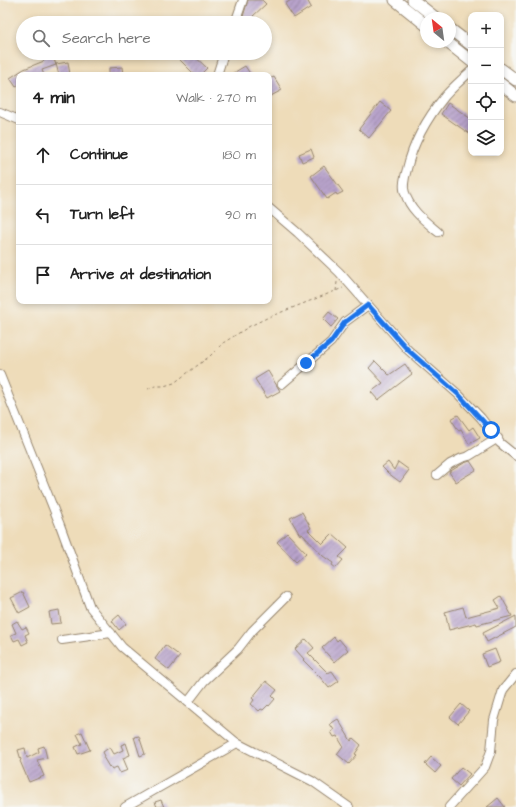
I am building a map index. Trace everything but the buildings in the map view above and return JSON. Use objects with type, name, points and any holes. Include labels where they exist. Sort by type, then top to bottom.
[{"type":"highway","points":[[395,0],[420,20]]},
{"type":"highway","points":[[413,0],[428,12]]},
{"type":"highway","points":[[456,34],[468,43]]},
{"type":"highway","points":[[455,48],[468,59]]},
{"type":"highway","points":[[504,70],[516,80]]},
{"type":"highway","points":[[504,86],[516,96]]},
{"type":"street","points":[[237,16],[243,0]]},
{"type":"street","points":[[218,72],[222,60]]},
{"type":"street","points":[[438,232],[421,219],[411,205],[404,192],[404,179],[409,158],[423,127],[445,96],[468,74]]},
{"type":"street","points":[[0,112],[16,119]]},
{"type":"street","points":[[272,211],[339,272],[408,350],[470,406],[500,443],[516,456]]},
{"type":"street","points":[[282,384],[331,342],[345,322],[368,305]]},
{"type":"street","points":[[0,375],[60,525],[90,607],[110,633],[122,647],[237,743],[312,781],[349,807]]},
{"type":"street","points":[[437,475],[450,464],[469,456],[497,438]]},
{"type":"street","points":[[188,702],[204,681],[238,649],[252,631],[286,597]]},
{"type":"street","points":[[62,640],[110,633]]},
{"type":"street","points":[[449,807],[485,767],[491,751],[494,720],[503,690],[516,674]]},
{"type":"street","points":[[125,807],[237,743]]},
{"type":"path","points":[[148,389],[155,386],[164,386],[174,383],[210,356],[223,343],[250,326],[269,317],[351,286]]},
{"type":"route","points":[[306,363],[331,342],[345,322],[368,305],[408,350],[459,395],[491,430]]}]
